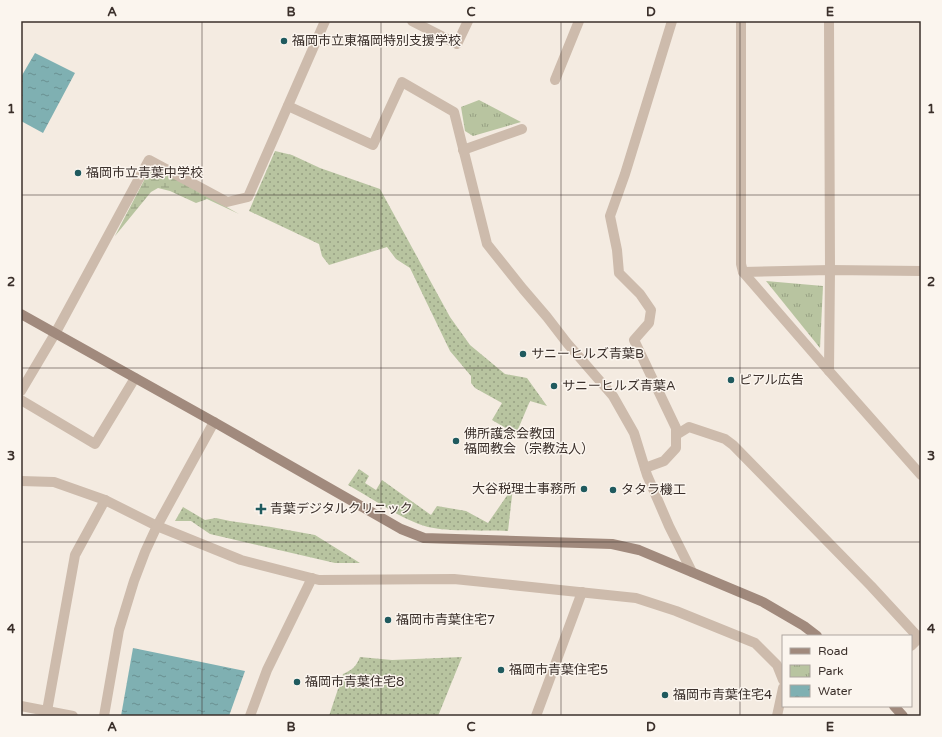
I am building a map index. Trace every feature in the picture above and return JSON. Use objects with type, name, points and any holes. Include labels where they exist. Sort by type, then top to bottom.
[{"type":"street","points":[[21,390],[56,332],[149,160],[227,202],[248,197],[325,21]]},
{"type":"street","points":[[412,21],[457,44],[468,21]]},
{"type":"street","points":[[555,80],[579,21]]},
{"type":"street","points":[[646,468],[664,461],[676,448],[676,428],[634,340],[649,323],[651,310],[640,294],[619,273],[617,250],[610,216],[626,174],[672,21]]},
{"type":"street","points":[[741,21],[743,272],[829,372],[921,475]]},
{"type":"street","points":[[829,21],[829,372]]},
{"type":"street","points":[[288,106],[373,145],[402,82],[454,112],[487,244],[547,316],[567,343],[613,396],[634,433],[669,526],[692,572]]},
{"type":"street","points":[[464,150],[522,130]]},
{"type":"street","points":[[743,272],[830,270],[921,271]]},
{"type":"street","points":[[21,314],[56,332],[401,529],[424,538],[612,544],[639,550],[763,602],[817,635]]},
{"type":"street","points":[[21,400],[95,444],[135,378]]},
{"type":"street","points":[[104,716],[119,630],[134,581],[157,526],[214,422]]},
{"type":"street","points":[[676,435],[689,427],[725,439],[733,444],[920,637],[912,645]]},
{"type":"street","points":[[21,481],[54,482],[105,500],[157,526],[241,560],[319,580],[454,579],[636,598],[676,611],[755,643],[777,665],[782,678]]},
{"type":"street","points":[[47,711],[75,556],[105,500]]},
{"type":"street","points":[[250,716],[267,670],[312,578]]},
{"type":"street","points":[[536,716],[582,592]]},
{"type":"street","points":[[776,716],[782,692]]},
{"type":"street","points":[[21,706],[72,716]]},
{"type":"street","points":[[895,707],[903,716]]},
{"type":"green space","points":[[479,100],[521,122],[473,136],[465,131],[461,107]]},
{"type":"green space","points":[[275,151],[292,155],[320,168],[380,189],[450,317],[470,345],[505,374],[527,378],[547,406],[530,401],[516,434],[492,420],[502,403],[475,388],[471,383],[471,376],[450,351],[410,268],[396,259],[387,247],[329,265],[322,256],[319,244],[249,211]]},
{"type":"green space","points":[[152,165],[239,214],[207,199],[196,203],[170,191],[158,188],[151,192],[115,236]]},
{"type":"green space","points":[[766,281],[823,286],[820,348]]},
{"type":"green space","points":[[359,469],[369,476],[365,483],[376,490],[382,480],[431,515],[437,506],[466,511],[488,523],[513,487],[508,531],[446,530],[418,524],[348,485]]},
{"type":"green space","points":[[183,507],[205,520],[216,518],[315,535],[360,563],[335,563],[210,534],[191,521],[175,521]]},
{"type":"green space","points":[[360,657],[392,660],[462,657],[438,716],[329,716],[343,674],[353,668]]},
{"type":"water","points":[[35,53],[75,73],[43,133],[21,121],[21,77]]},
{"type":"water","points":[[133,648],[245,671],[229,716],[121,716]]},
{"type":"place","name":"福岡市立東福岡特別支援学校","points":[[284,41]]},
{"type":"place","name":"福岡市立青葉中学校","points":[[78,173]]},
{"type":"place","name":"サニーヒルズ青葉B","points":[[523,354]]},
{"type":"place","name":"ピアル広告","points":[[731,380]]},
{"type":"place","name":"サニーヒルズ青葉A","points":[[554,386]]},
{"type":"place","name":"佛所護念会教団 福岡教会（宗教法人）","points":[[456,441]]},
{"type":"place","name":"大谷税理士事務所","points":[[584,489]]},
{"type":"place","name":"タタラ機工","points":[[613,490]]},
{"type":"place","name":"青葉デジタルクリニック","points":[[261,509]]},
{"type":"place","name":"福岡市青葉住宅7","points":[[388,620]]},
{"type":"place","name":"福岡市青葉住宅5","points":[[501,670]]},
{"type":"place","name":"福岡市青葉住宅8","points":[[297,682]]},
{"type":"place","name":"福岡市青葉住宅4","points":[[665,695]]}]
